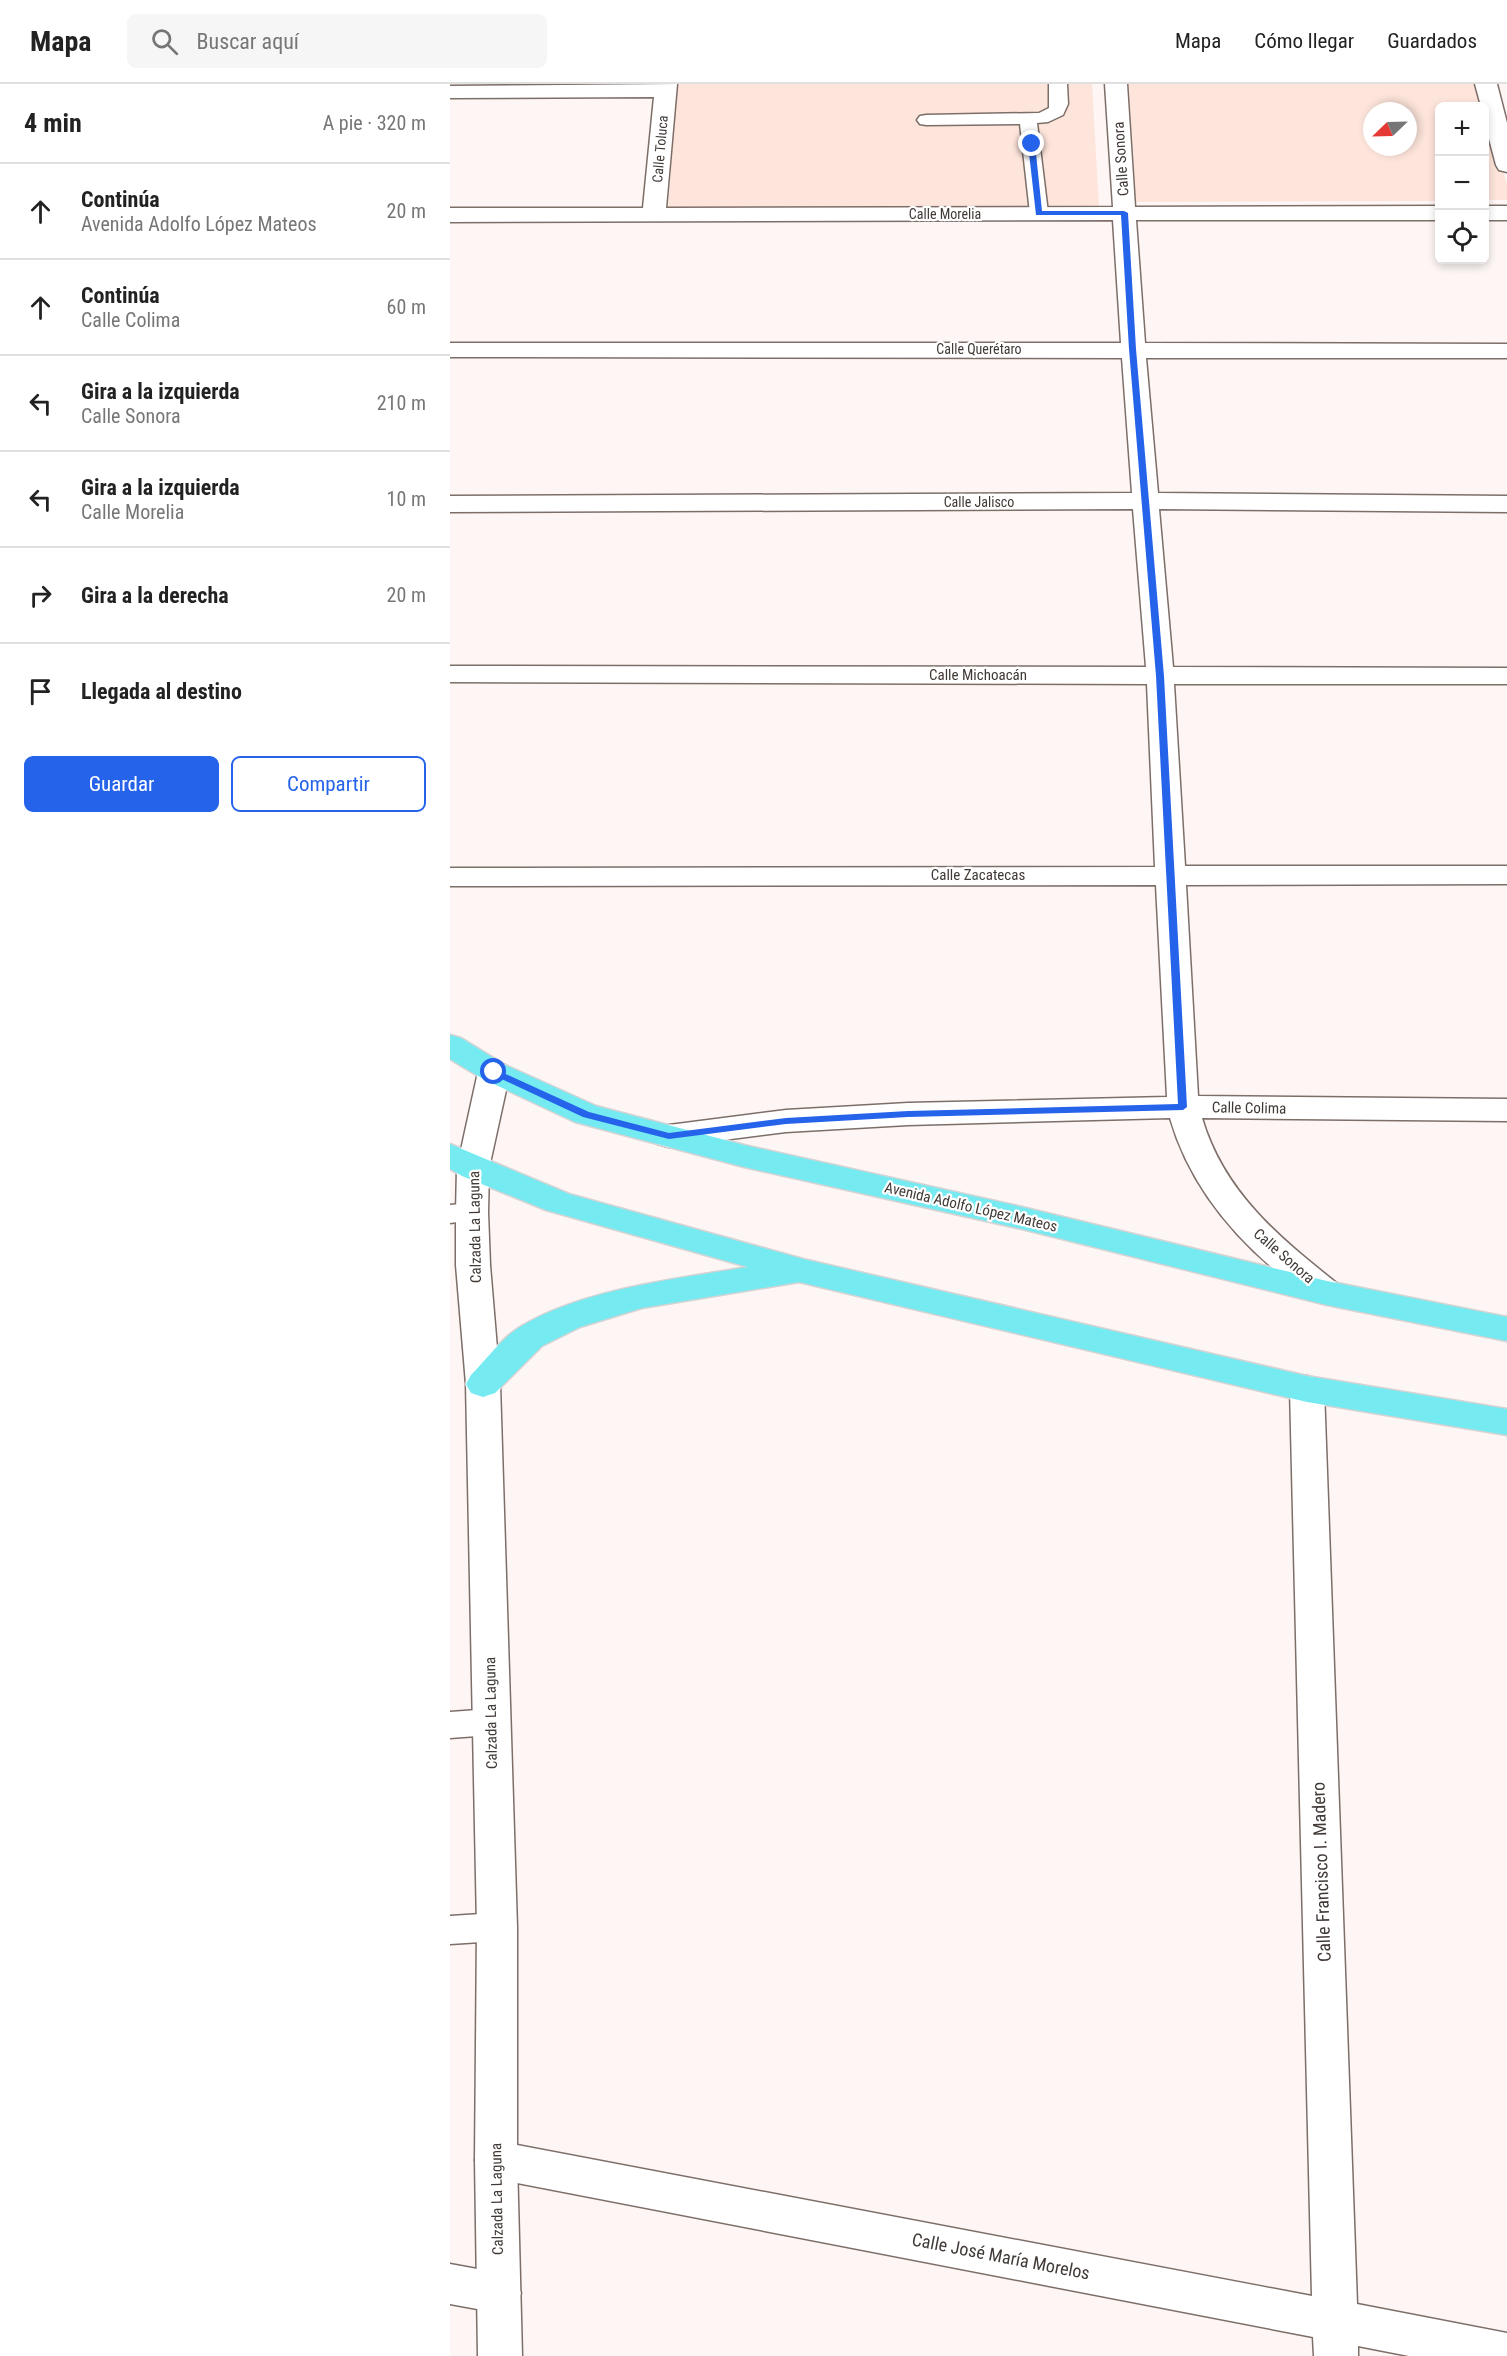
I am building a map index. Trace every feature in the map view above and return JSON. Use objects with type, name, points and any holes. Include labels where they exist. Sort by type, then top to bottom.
[{"type":"main road","name":"Avenida Adolfo López Mateos","points":[[450,1045],[494,1072],[586,1114],[744,1156],[1022,1218],[1327,1293],[1507,1329]]},
{"type":"main road","points":[[462,1161],[558,1203],[803,1271],[1307,1389],[1507,1422]]},
{"type":"main road","points":[[483,1384],[530,1337],[568,1318],[642,1296],[704,1284],[803,1271]]},
{"type":"street","name":"Calle Sonora","points":[[1116,84],[1133,349],[1160,676],[1183,1107],[1190,1134],[1222,1193],[1259,1237],[1327,1293]]},
{"type":"street","points":[[450,92],[665,87]]},
{"type":"street","name":"Calle Toluca","points":[[654,215],[665,87]]},
{"type":"street","points":[[1494,90],[1507,165]]},
{"type":"street","name":"Calle Morelia","points":[[450,215],[1435,213]]},
{"type":"street","points":[[1489,213],[1507,213]]},
{"type":"street","name":"Calle Querétaro","points":[[450,350],[1507,351]]},
{"type":"street","name":"Calle Jalisco","points":[[450,504],[1146,501],[1507,504]]},
{"type":"street","name":"Calle Michoacán","points":[[450,674],[1507,676]]},
{"type":"street","name":"Calle Zacatecas","points":[[450,877],[1507,876]]},
{"type":"street","name":"Calzada La Laguna","points":[[494,1072],[462,1161],[461,1213],[473,1265],[483,1384],[497,1928],[496,2160],[500,2356]]},
{"type":"street","name":"Calle Colima","points":[[669,1136],[786,1121],[897,1114],[1183,1107],[1507,1110]]},
{"type":"street","name":"Calle Francisco I. Madero","points":[[1307,1389],[1335,2338]]},
{"type":"street","name":"Calle José María Morelos","points":[[496,2160],[1335,2338],[1507,2354]]},
{"type":"street","points":[[450,2284],[499,2293]]},
{"type":"lane","points":[[926,120],[1042,118],[1057,111],[1058,84]]},
{"type":"lane","points":[[1028,119],[1039,213]]},
{"type":"lane","points":[[450,1725],[491,1722]]},
{"type":"lane","points":[[450,1930],[497,1928]]},
{"type":"shaded area","points":[[677,84],[1092,84],[1099,206],[668,209]]},
{"type":"shaded area","points":[[1126,84],[1476,84],[1482,102],[1435,102],[1435,201],[1133,202]]},
{"type":"shaded area","points":[[1489,127],[1507,184],[1507,200],[1489,200]]},
{"type":"route","points":[[494,1072],[586,1114],[669,1136],[786,1121],[908,1114],[1183,1107],[1160,676],[1124,213],[1039,213],[1032,144]]}]
